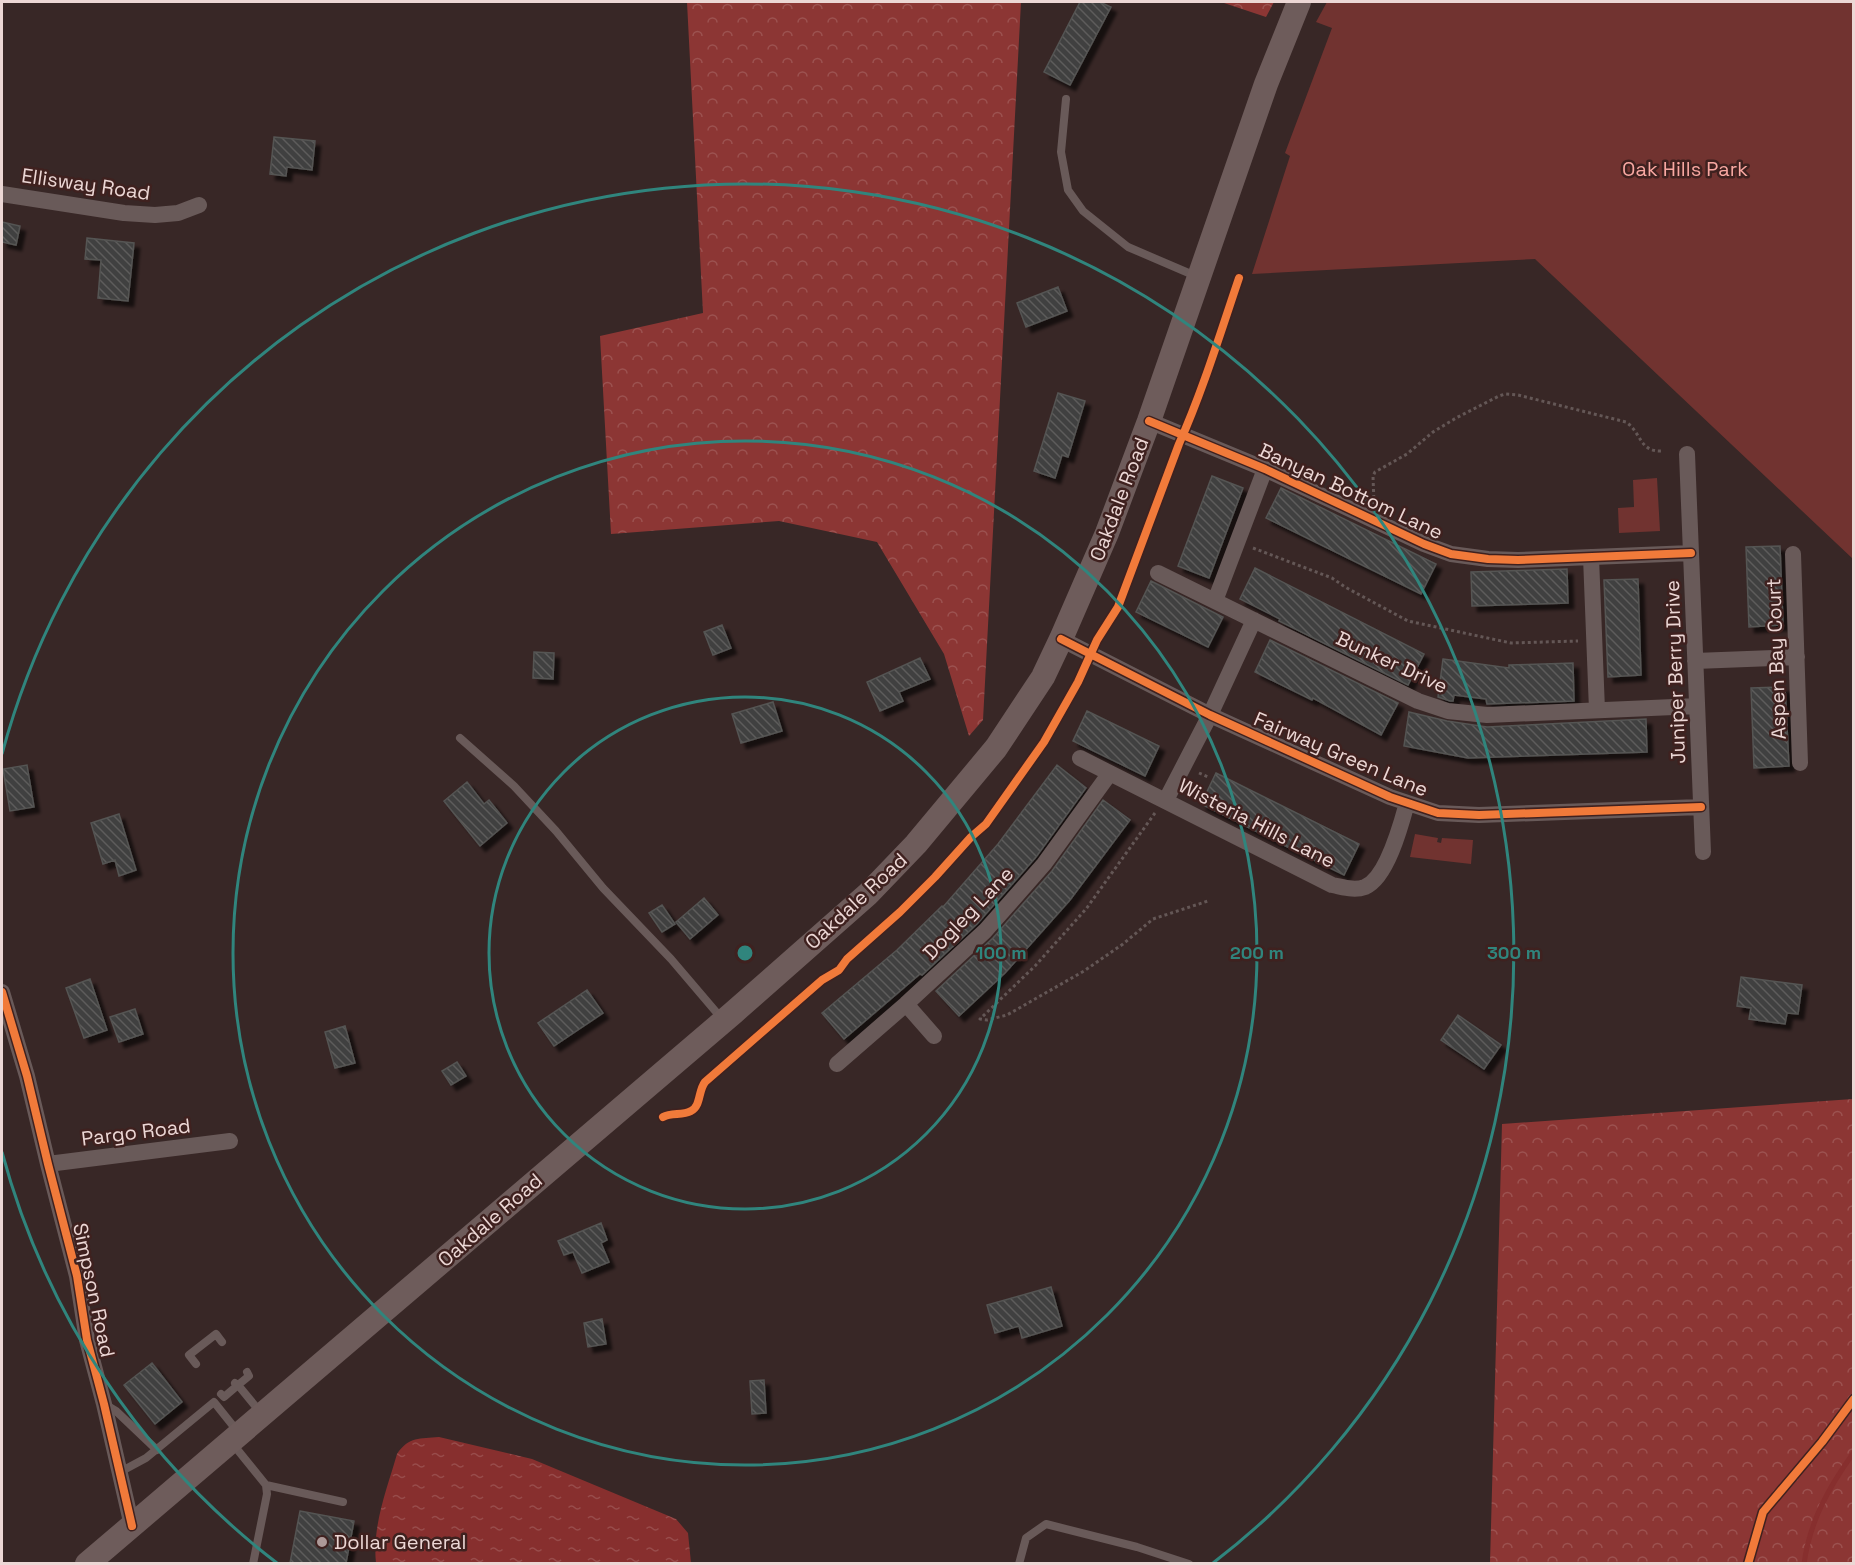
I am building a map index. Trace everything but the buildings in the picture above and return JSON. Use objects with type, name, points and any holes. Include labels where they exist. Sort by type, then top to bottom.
[{"type":"main road","name":"Oakdale Road","points":[[87,1563],[236,1439],[868,894],[916,844],[996,748],[1042,677],[1107,533],[1149,421],[1266,84],[1299,2]]},
{"type":"street","name":"Ellisway Road","points":[[2,194],[135,214],[178,213],[199,205]]},
{"type":"street","name":"Banyan Bottom Lane","points":[[1149,421],[1265,469],[1424,544],[1451,554],[1518,560],[1691,553]]},
{"type":"street","name":"Juniper Berry Drive","points":[[1688,454],[1702,852]]},
{"type":"street","points":[[1215,601],[1265,469]]},
{"type":"street","name":"Aspen Bay Court","points":[[1793,554],[1800,763]]},
{"type":"street","points":[[1591,557],[1597,710]]},
{"type":"street","name":"Bunker Drive","points":[[1158,573],[1418,701],[1448,711],[1487,715],[1697,706]]},
{"type":"street","points":[[1161,806],[1210,715],[1254,620]]},
{"type":"street","name":"Fairway Green Lane","points":[[1061,639],[1210,715],[1390,797],[1438,813],[1479,814],[1701,807]]},
{"type":"street","points":[[1695,661],[1797,657]]},
{"type":"street","name":"Wisteria Hills Lane","points":[[1080,758],[1110,773],[1161,806],[1332,885],[1350,889],[1365,886],[1376,879],[1400,829],[1407,803]]},
{"type":"street","name":"Dogleg Lane","points":[[837,1064],[985,931],[1037,872],[1110,773]]},
{"type":"street","name":"Simpson Road","points":[[2,992],[27,1076],[77,1276],[87,1340],[132,1526]]},
{"type":"street","points":[[906,1004],[934,1036]]},
{"type":"street","name":"Pargo Road","points":[[48,1164],[230,1141]]},
{"type":"lane","points":[[1066,99],[1061,152],[1068,190],[1083,211],[1128,247],[1199,277]]},
{"type":"lane","points":[[460,738],[514,786],[556,831],[603,888],[671,959],[723,1021]]},
{"type":"lane","points":[[196,1364],[189,1356],[206,1349],[216,1334],[222,1342]]},
{"type":"lane","points":[[120,1472],[146,1458],[236,1384],[249,1376],[247,1372]]},
{"type":"lane","points":[[236,1384],[263,1415]]},
{"type":"lane","points":[[214,1402],[266,1485],[267,1494],[253,1563]]},
{"type":"lane","points":[[104,1404],[116,1411],[157,1449]]},
{"type":"lane","points":[[266,1485],[342,1502]]},
{"type":"lane","points":[[1019,1563],[1026,1538],[1046,1524],[1189,1563]]},
{"type":"path","points":[[1375,505],[1373,476],[1375,472],[1407,454],[1444,425],[1505,394],[1518,395],[1626,422],[1647,448],[1662,451]]},
{"type":"path","points":[[1246,545],[1332,578],[1408,621],[1511,643],[1585,641]]},
{"type":"path","points":[[1161,806],[1086,909],[1035,966],[980,1019],[987,1020],[1007,1015],[1084,971],[1123,944],[1153,919],[1186,906],[1208,901]]},
{"type":"green space","points":[[687,2],[1021,2],[983,720],[969,736],[944,654],[877,542],[779,521],[611,534],[600,336],[703,313]]},
{"type":"green space","points":[[1221,2],[1274,2],[1266,17]]},
{"type":"green space","name":"Oak Hills Park","points":[[1327,2],[1853,2],[1853,559],[1535,259],[1252,274],[1290,156],[1285,153],[1332,28],[1316,22]]},
{"type":"green space","points":[[1657,478],[1660,531],[1619,533],[1618,508],[1634,507],[1633,480]]},
{"type":"green space","points":[[1415,834],[1438,838],[1437,842],[1441,843],[1442,838],[1473,840],[1471,864],[1410,857]]},
{"type":"green space","points":[[1853,1099],[1853,1563],[1490,1563],[1502,1124]]},
{"type":"water","points":[[439,1437],[532,1459],[676,1519],[688,1533],[691,1563],[376,1563],[378,1521],[397,1454],[411,1441]]},
{"type":"waterway","points":[[1804,1564],[1816,1518],[1836,1478],[1854,1452]]},
{"type":"cycle path","points":[[663,1117],[694,1109],[705,1082],[822,980],[839,970],[847,959],[900,912],[986,824],[1044,742],[1078,682],[1097,640],[1118,607],[1204,383],[1239,278]]},
{"type":"cycle path","points":[[1149,421],[1265,469],[1424,544],[1451,554],[1518,560],[1691,553]]},
{"type":"cycle path","points":[[1061,639],[1210,715],[1390,797],[1438,813],[1479,815],[1701,807]]},
{"type":"cycle path","points":[[2,992],[27,1076],[77,1276],[87,1340],[132,1526]]},
{"type":"cycle path","points":[[1748,1564],[1763,1512],[1822,1442],[1854,1399]]},
{"type":"place","name":"Dollar General","points":[[322,1542]]}]
